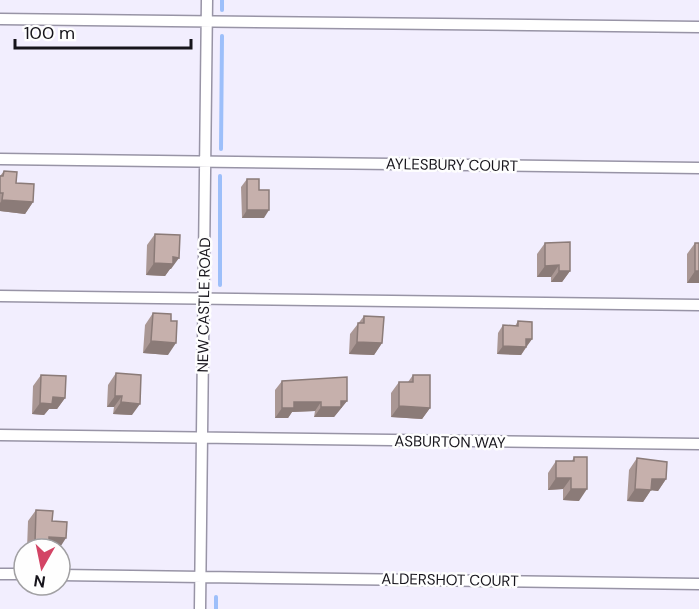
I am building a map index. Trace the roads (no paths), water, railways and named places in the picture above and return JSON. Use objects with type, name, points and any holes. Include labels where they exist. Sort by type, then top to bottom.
[{"type":"street","name":"NEW CASTLE ROAD","points":[[200,609],[207,0]]},
{"type":"street","points":[[0,19],[699,27]]},
{"type":"street","name":"AYLESBURY COURT","points":[[0,159],[699,168]]},
{"type":"street","points":[[0,296],[699,305]]},
{"type":"street","name":"ASBURTON WAY","points":[[0,435],[699,444]]},
{"type":"street","name":"ALDERSHOT COURT","points":[[72,574],[699,584]]},
{"type":"waterway","points":[[222,0],[222,10]]},
{"type":"waterway","points":[[221,149],[222,36]]},
{"type":"waterway","points":[[220,176],[220,285]]},
{"type":"waterway","points":[[216,597],[216,609]]}]
